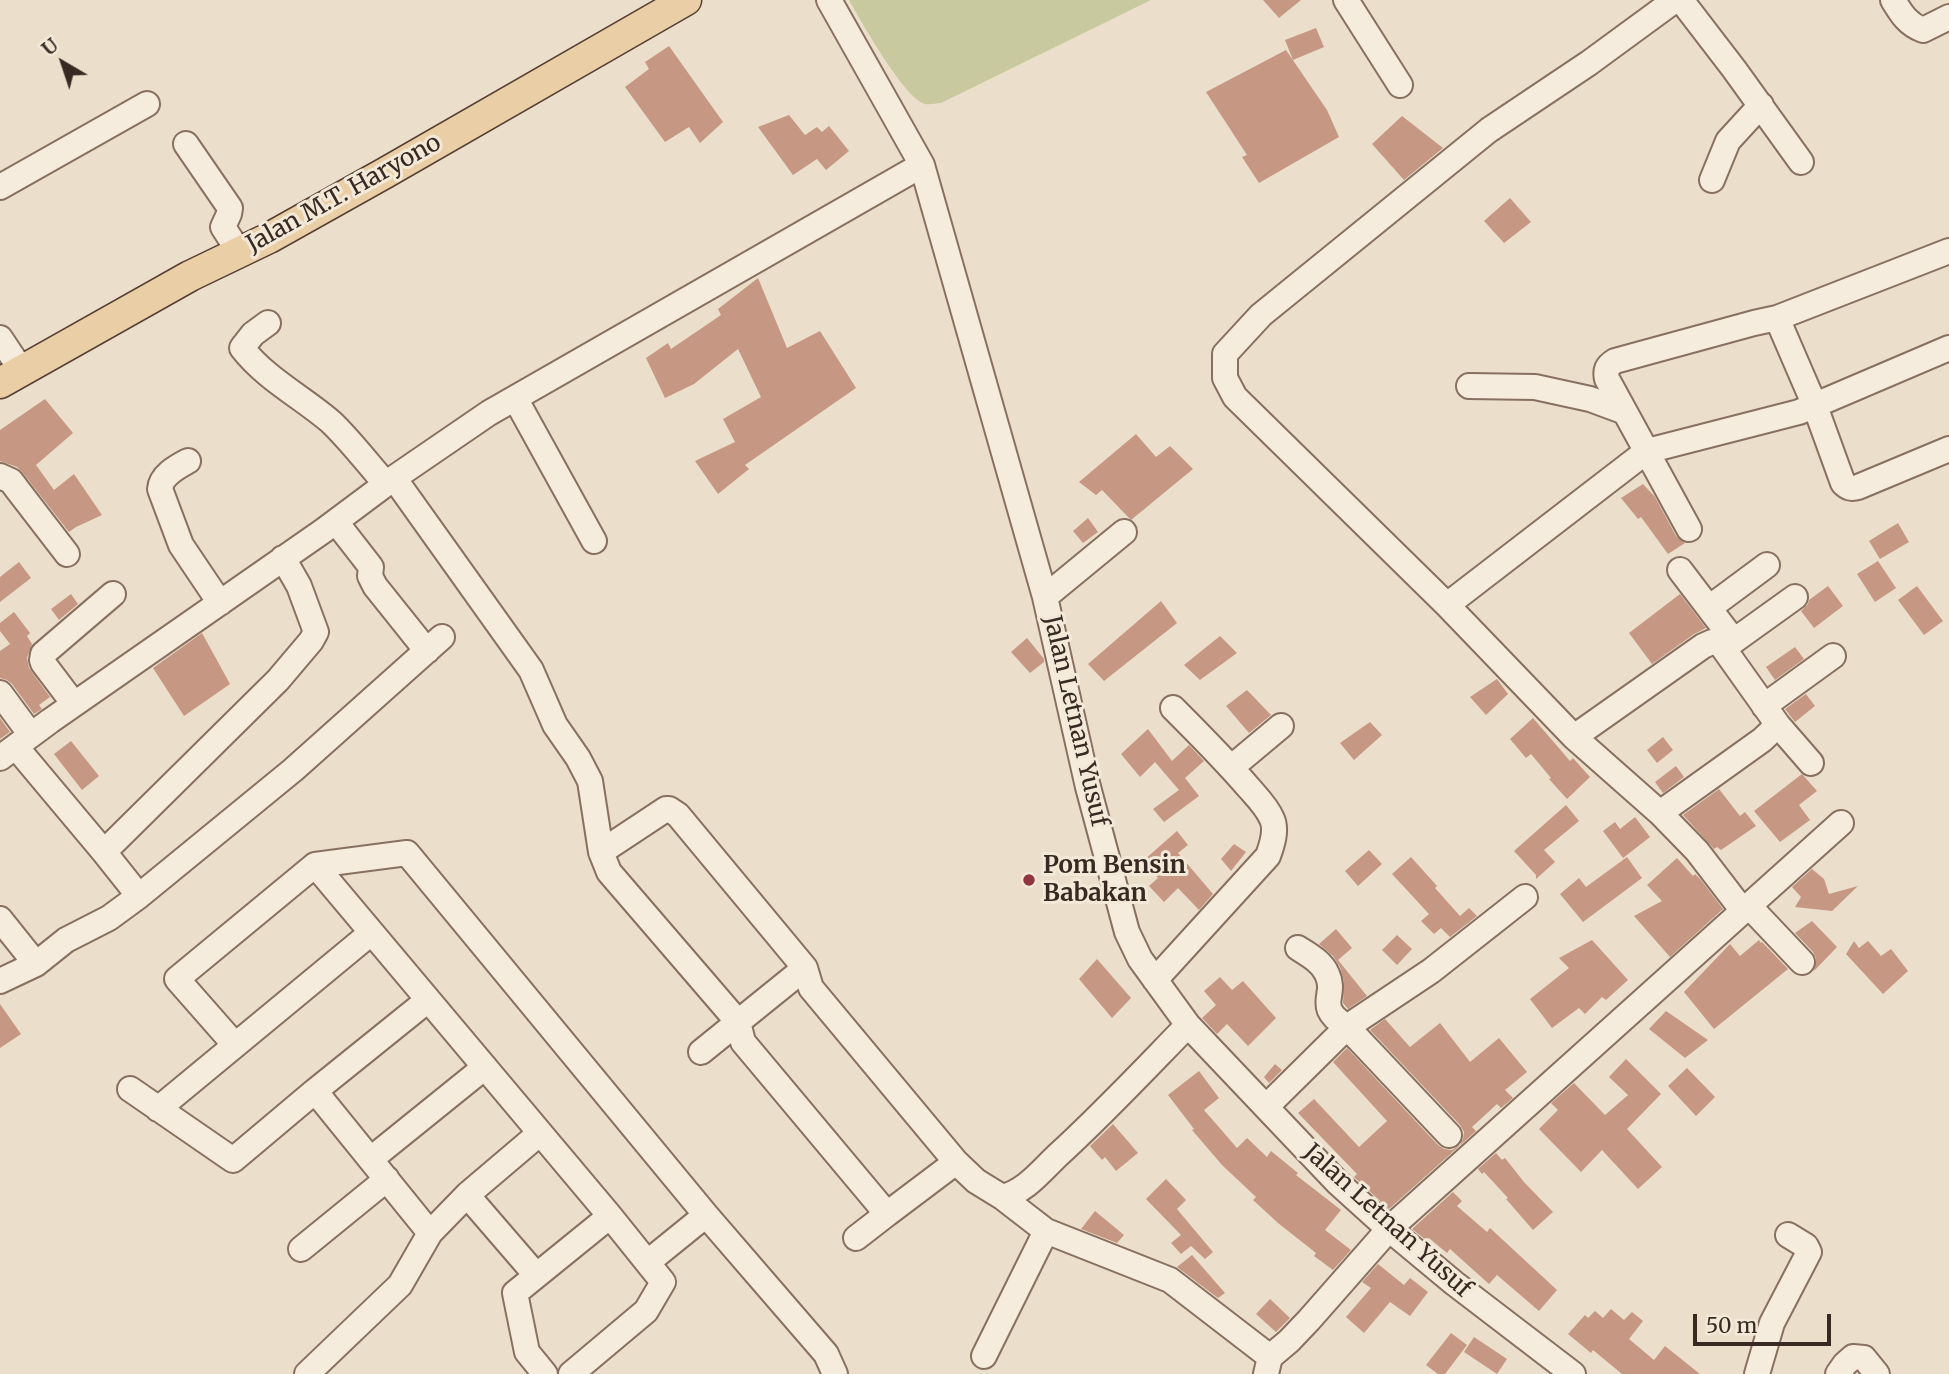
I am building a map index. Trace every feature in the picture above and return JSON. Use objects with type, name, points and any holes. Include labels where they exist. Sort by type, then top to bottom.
[{"type":"main road","name":"Jalan M.T. Haryono","points":[[11,377],[190,276],[269,238],[686,0]]},
{"type":"street","name":"Jalan Letnan Yusuf","points":[[829,0],[922,165],[1045,597],[1088,787],[1127,932],[1140,959],[1188,1025],[1337,1182],[1389,1229],[1557,1369]]},
{"type":"street","points":[[1346,0],[1400,85]]},
{"type":"street","points":[[1675,0],[1589,63],[1489,130],[1261,315],[1225,354],[1225,378],[1236,397],[1447,605],[1574,737],[1660,813],[1746,908],[1802,962]]},
{"type":"street","points":[[1681,0],[1801,162]]},
{"type":"street","points":[[1893,0],[1908,22],[1923,30],[1949,17]]},
{"type":"street","points":[[0,187],[147,104]]},
{"type":"street","points":[[1712,180],[1728,141],[1760,105]]},
{"type":"street","points":[[186,144],[230,208],[223,227],[239,252]]},
{"type":"street","points":[[16,747],[489,413],[922,165]]},
{"type":"street","points":[[1689,529],[1607,379],[1606,369],[1609,365],[1640,354],[1777,318],[1949,251]]},
{"type":"street","points":[[1777,318],[1815,406],[1843,483],[1850,488],[1858,487],[1949,449]]},
{"type":"street","points":[[268,323],[253,334],[242,348],[276,380],[331,422],[390,481],[531,670],[555,725],[578,758],[590,782],[601,852],[609,872],[738,1022],[743,1042],[887,1214]]},
{"type":"street","points":[[0,338],[11,377]]},
{"type":"street","points":[[1447,605],[1647,451],[1799,412],[1949,348]]},
{"type":"street","points":[[1469,386],[1535,387],[1590,399],[1625,412]]},
{"type":"street","points":[[515,398],[594,541]]},
{"type":"street","points":[[188,461],[165,477],[160,489],[181,545],[220,603]]},
{"type":"street","points":[[0,476],[11,481],[67,554]]},
{"type":"street","points":[[0,981],[36,964],[66,940],[109,918],[139,896],[293,770],[435,644],[382,596],[370,576],[371,566],[336,522]]},
{"type":"street","points":[[1045,597],[1124,532]]},
{"type":"street","points":[[104,852],[242,716],[290,667],[311,641],[316,632],[314,624],[299,586],[283,558]]},
{"type":"street","points":[[1709,608],[1767,565]]},
{"type":"street","points":[[1680,570],[1709,608],[1771,716],[1811,762]]},
{"type":"street","points":[[74,704],[41,660],[43,654],[113,594]]},
{"type":"street","points":[[1729,645],[1794,597]]},
{"type":"street","points":[[1574,737],[1703,646],[1712,642],[1729,645]]},
{"type":"street","points":[[1660,813],[1762,740],[1771,716],[1833,656]]},
{"type":"street","points":[[0,693],[16,747],[139,896]]},
{"type":"street","points":[[1155,980],[1268,856],[1273,842],[1273,820],[1262,803],[1173,708]]},
{"type":"street","points":[[1231,767],[1281,726]]},
{"type":"street","points":[[601,852],[666,809],[674,812],[805,968],[811,988],[956,1162],[976,1181],[1046,1231],[1170,1280],[1268,1366],[1389,1229],[1841,823]]},
{"type":"street","points":[[235,1045],[177,979],[315,866],[407,852],[831,1364]]},
{"type":"street","points":[[315,866],[663,1282],[646,1311],[571,1374]]},
{"type":"street","points":[[1266,1107],[1347,1027],[1431,971],[1525,897]]},
{"type":"street","points":[[0,919],[36,964]]},
{"type":"street","points":[[158,1109],[371,933]]},
{"type":"street","points":[[1298,948],[1326,970],[1329,978],[1327,1005],[1340,1022],[1449,1135]]},
{"type":"street","points":[[701,1052],[805,968]]},
{"type":"street","points":[[130,1089],[233,1160],[428,1000]]},
{"type":"street","points":[[1002,1197],[1017,1192],[1028,1183],[1086,1129],[1188,1025]]},
{"type":"street","points":[[370,1159],[485,1067]]},
{"type":"street","points":[[315,1091],[387,1179],[425,1242]]},
{"type":"street","points":[[307,1374],[400,1285],[425,1242],[467,1195],[540,1133]]},
{"type":"street","points":[[856,1238],[956,1162]]},
{"type":"street","points":[[301,1249],[387,1179]]},
{"type":"street","points":[[467,1195],[536,1275]]},
{"type":"street","points":[[648,1262],[706,1215]]},
{"type":"street","points":[[545,1374],[527,1352],[515,1293],[610,1216]]},
{"type":"street","points":[[984,1356],[1046,1231]]},
{"type":"street","points":[[1757,1374],[1772,1323],[1810,1252],[1806,1246],[1788,1235]]},
{"type":"street","points":[[1838,1374],[1844,1364],[1853,1357],[1864,1358],[1877,1374]]},
{"type":"green space","points":[[849,0],[1151,0],[941,103],[925,104],[916,99],[895,74]]},
{"type":"building","points":[[1263,0],[1301,0],[1279,18]]},
{"type":"building","points":[[1316,28],[1324,47],[1293,60],[1285,40]]},
{"type":"building","points":[[669,46],[723,122],[700,143],[689,127],[665,142],[625,87],[649,69],[645,62]]},
{"type":"building","points":[[1286,50],[1327,110],[1339,137],[1259,183],[1242,157],[1247,155],[1206,92]]},
{"type":"building","points":[[789,115],[805,135],[817,127],[822,132],[829,126],[849,151],[826,170],[817,159],[793,175],[758,127]]},
{"type":"building","points":[[1402,116],[1443,148],[1404,180],[1372,144]]},
{"type":"building","points":[[1510,198],[1531,222],[1504,243],[1484,221]]},
{"type":"building","points":[[758,278],[787,348],[820,331],[856,388],[745,465],[749,469],[718,494],[695,461],[735,442],[723,419],[761,397],[738,349],[694,384],[665,398],[646,358],[668,343],[671,349],[721,315],[718,309]]},
{"type":"building","points":[[45,399],[73,433],[36,465],[54,490],[74,474],[102,515],[69,532],[22,472],[17,467],[0,461],[0,430]]},
{"type":"building","points":[[1136,434],[1156,457],[1170,446],[1193,469],[1131,520],[1102,490],[1096,495],[1079,482]]},
{"type":"building","points":[[1643,484],[1655,497],[1676,536],[1685,543],[1668,554],[1641,517],[1638,519],[1621,498]]},
{"type":"building","points":[[1088,518],[1098,532],[1083,543],[1073,531]]},
{"type":"building","points":[[1898,523],[1909,542],[1880,559],[1869,541]]},
{"type":"building","points":[[1878,561],[1896,588],[1875,602],[1857,574]]},
{"type":"building","points":[[19,562],[31,578],[0,602],[0,577]]},
{"type":"building","points":[[1828,586],[1843,606],[1814,628],[1801,611],[1809,600]]},
{"type":"building","points":[[1917,586],[1943,621],[1924,635],[1898,600]]},
{"type":"building","points":[[71,594],[78,604],[59,620],[51,609]]},
{"type":"building","points":[[1680,594],[1706,628],[1652,664],[1629,633]]},
{"type":"building","points":[[1161,601],[1177,623],[1104,681],[1088,664]]},
{"type":"building","points":[[14,612],[30,633],[27,636],[32,644],[27,658],[29,668],[50,697],[39,705],[42,709],[34,714],[12,684],[0,678],[0,651],[10,644],[0,631],[0,623]]},
{"type":"building","points":[[202,633],[230,684],[184,716],[153,668]]},
{"type":"building","points":[[1220,636],[1237,653],[1200,680],[1184,665]]},
{"type":"building","points":[[1027,638],[1044,659],[1044,662],[1030,673],[1011,652]]},
{"type":"building","points":[[1795,647],[1804,659],[1775,680],[1766,667]]},
{"type":"building","points":[[1497,679],[1508,694],[1486,715],[1470,697]]},
{"type":"building","points":[[1247,690],[1271,715],[1249,733],[1226,706]]},
{"type":"building","points":[[1806,694],[1815,706],[1795,722],[1785,709]]},
{"type":"building","points":[[0,718],[10,732],[0,739]]},
{"type":"building","points":[[1533,718],[1570,761],[1573,758],[1590,777],[1567,799],[1531,754],[1526,758],[1510,739]]},
{"type":"building","points":[[1370,722],[1382,735],[1354,760],[1340,743]]},
{"type":"building","points":[[1148,729],[1172,761],[1189,745],[1204,761],[1185,778],[1199,796],[1164,822],[1153,809],[1179,790],[1155,762],[1140,777],[1121,754]]},
{"type":"building","points":[[1663,737],[1673,750],[1657,763],[1647,750]]},
{"type":"building","points":[[71,741],[99,776],[82,790],[54,754]]},
{"type":"building","points":[[1676,766],[1684,777],[1663,793],[1655,782]]},
{"type":"building","points":[[1802,774],[1817,791],[1799,805],[1810,820],[1780,842],[1754,811]]},
{"type":"building","points":[[1719,789],[1740,816],[1745,812],[1756,826],[1721,850],[1717,847],[1714,849],[1683,815]]},
{"type":"building","points":[[1566,805],[1579,821],[1544,850],[1555,862],[1536,879],[1536,875],[1514,851]]},
{"type":"building","points":[[1635,817],[1650,837],[1623,858],[1603,831],[1615,822],[1620,829]]},
{"type":"building","points":[[1177,831],[1188,845],[1178,853],[1213,894],[1199,910],[1178,888],[1164,902],[1149,886],[1158,878],[1144,860]]},
{"type":"building","points":[[1234,844],[1246,852],[1231,871],[1221,859]]},
{"type":"building","points":[[1369,850],[1382,864],[1358,886],[1345,871]]},
{"type":"building","points":[[1411,857],[1460,916],[1469,908],[1477,916],[1450,937],[1441,928],[1434,934],[1421,921],[1429,914],[1392,874]]},
{"type":"building","points":[[1627,857],[1642,878],[1583,922],[1560,894],[1579,878],[1586,887]]},
{"type":"building","points":[[1677,858],[1693,876],[1695,874],[1701,880],[1723,909],[1670,957],[1634,916],[1662,901],[1647,885]]},
{"type":"building","points":[[1812,869],[1824,879],[1829,894],[1858,886],[1832,911],[1795,907],[1801,897],[1792,887]]},
{"type":"building","points":[[1812,921],[1837,947],[1814,971],[1816,958],[1813,952],[1795,933]]},
{"type":"building","points":[[1336,929],[1352,948],[1338,960],[1367,996],[1348,1009],[1343,1003],[1344,981],[1340,967],[1333,956],[1319,944]]},
{"type":"building","points":[[1397,935],[1412,949],[1397,965],[1382,950]]},
{"type":"building","points":[[1592,940],[1628,980],[1606,1000],[1602,997],[1585,1014],[1579,1008],[1552,1028],[1530,999],[1569,968],[1559,958]]},
{"type":"building","points":[[1759,940],[1788,969],[1714,1029],[1684,992],[1730,944],[1740,956]]},
{"type":"building","points":[[1854,941],[1859,948],[1868,941],[1881,956],[1891,949],[1908,971],[1883,994],[1846,954]]},
{"type":"building","points":[[1097,959],[1131,998],[1112,1018],[1079,979]]},
{"type":"building","points":[[1220,977],[1232,990],[1243,981],[1276,1018],[1248,1046],[1227,1024],[1217,1034],[1202,1018],[1216,1005],[1204,991]]},
{"type":"building","points":[[0,1004],[21,1034],[0,1048]]},
{"type":"building","points":[[1666,1011],[1708,1040],[1685,1058],[1649,1029]]},
{"type":"building","points":[[1385,1019],[1410,1047],[1440,1023],[1470,1062],[1499,1038],[1527,1072],[1505,1090],[1513,1098],[1501,1108],[1497,1104],[1472,1127],[1476,1131],[1389,1209],[1354,1177],[1357,1174],[1298,1113],[1314,1099],[1359,1147],[1387,1121],[1333,1062],[1347,1048],[1438,1145],[1452,1150],[1460,1145],[1464,1132],[1460,1125],[1370,1030]]},
{"type":"building","points":[[1626,1059],[1661,1094],[1627,1129],[1662,1167],[1638,1189],[1602,1150],[1581,1172],[1539,1129],[1558,1110],[1551,1103],[1574,1083],[1605,1115],[1628,1095],[1609,1077]]},
{"type":"building","points":[[1275,1064],[1282,1070],[1269,1083],[1264,1077]]},
{"type":"building","points":[[1687,1068],[1715,1097],[1696,1116],[1668,1086]]},
{"type":"building","points":[[1199,1071],[1219,1098],[1204,1110],[1237,1148],[1247,1138],[1267,1157],[1271,1151],[1298,1173],[1296,1175],[1341,1210],[1325,1230],[1351,1250],[1333,1270],[1253,1200],[1256,1197],[1222,1165],[1192,1130],[1194,1129],[1168,1095]]},
{"type":"building","points":[[1113,1124],[1138,1153],[1116,1171],[1105,1157],[1102,1160],[1090,1146]]},
{"type":"building","points":[[1496,1153],[1502,1160],[1505,1158],[1553,1212],[1533,1230],[1506,1199],[1508,1198],[1478,1169]]},
{"type":"building","points":[[1166,1179],[1186,1200],[1177,1209],[1213,1252],[1205,1259],[1191,1246],[1181,1254],[1171,1243],[1181,1235],[1146,1199]]},
{"type":"building","points":[[1453,1192],[1462,1201],[1457,1206],[1487,1232],[1490,1228],[1557,1290],[1539,1311],[1497,1275],[1489,1284],[1450,1249],[1447,1253],[1429,1238],[1426,1240],[1412,1229]]},
{"type":"building","points":[[1095,1211],[1124,1235],[1117,1243],[1081,1229]]},
{"type":"building","points":[[1192,1255],[1225,1293],[1218,1298],[1177,1267]]},
{"type":"building","points":[[1378,1264],[1404,1285],[1410,1278],[1428,1292],[1410,1316],[1390,1302],[1364,1333],[1346,1317],[1371,1288],[1362,1282]]},
{"type":"building","points":[[1270,1299],[1290,1318],[1276,1332],[1256,1314]]},
{"type":"building","points":[[1611,1309],[1624,1320],[1632,1312],[1643,1321],[1629,1339],[1654,1360],[1665,1346],[1700,1374],[1622,1374],[1568,1334],[1585,1315],[1588,1318],[1595,1311],[1603,1318]]},
{"type":"building","points":[[1451,1333],[1467,1345],[1445,1374],[1438,1374],[1426,1365]]},
{"type":"building","points":[[1474,1337],[1507,1359],[1497,1374],[1464,1352]]},
{"type":"place","name":"Pom Bensin Babakan","points":[[1029,880]]}]
